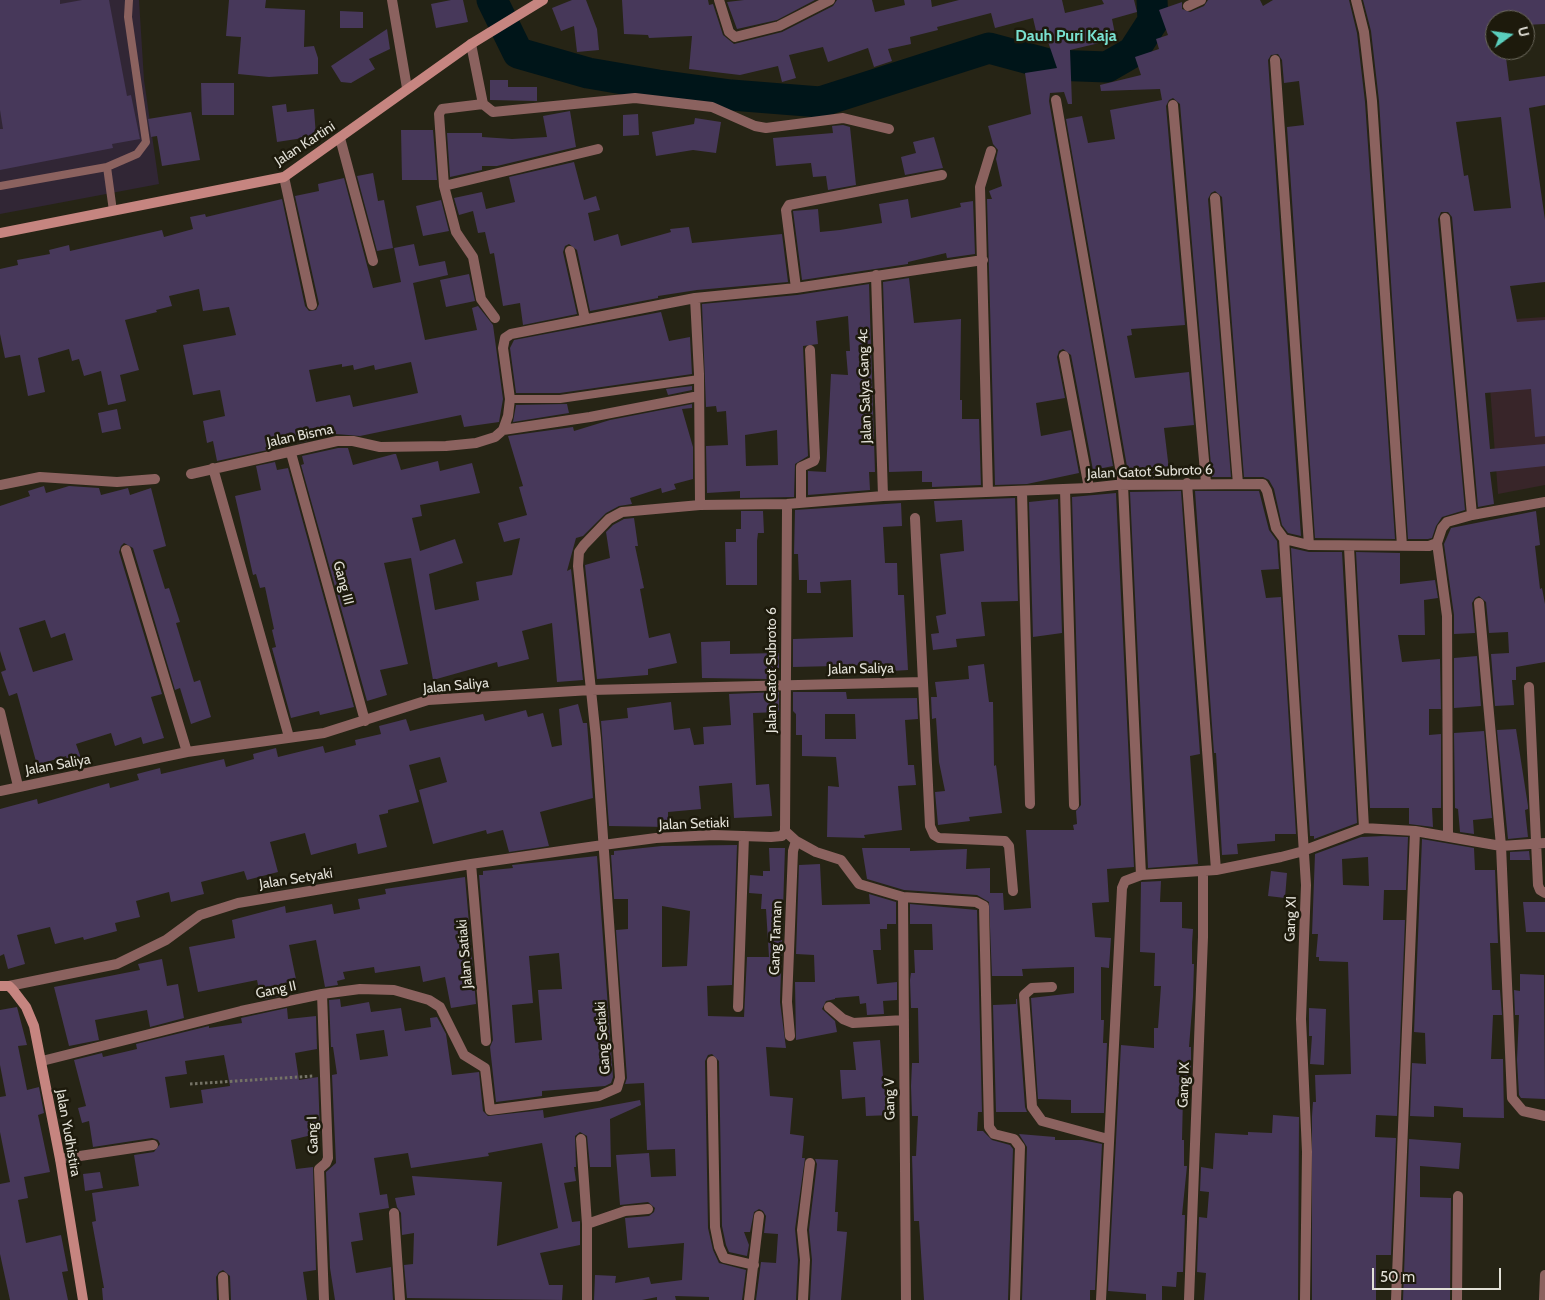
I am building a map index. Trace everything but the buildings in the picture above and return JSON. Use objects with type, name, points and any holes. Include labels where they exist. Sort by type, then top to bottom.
[{"type":"main road","name":"Jalan Kartini","points":[[0,233],[284,177],[406,88],[542,0]]},
{"type":"main road","name":"Jalan Yudhistira","points":[[4,986],[30,1014],[42,1061],[83,1300]]},
{"type":"street","points":[[392,0],[406,88]]},
{"type":"street","points":[[719,0],[729,32],[735,37],[779,26],[830,0]]},
{"type":"street","points":[[1188,6],[1201,0]]},
{"type":"street","points":[[1356,0],[1364,32],[1372,101],[1402,546]]},
{"type":"street","points":[[476,41],[483,104],[493,112],[635,98],[712,107],[755,126],[766,128],[843,118],[889,129]]},
{"type":"street","points":[[1275,60],[1309,545]]},
{"type":"street","points":[[1056,100],[1123,485],[1141,874]]},
{"type":"street","points":[[483,104],[440,111],[444,186],[456,232],[473,257],[481,299],[495,318]]},
{"type":"street","points":[[1173,105],[1206,483]]},
{"type":"street","points":[[340,138],[373,262]]},
{"type":"street","points":[[444,186],[598,149]]},
{"type":"street","points":[[988,492],[980,187],[991,151]]},
{"type":"street","points":[[796,288],[786,210],[789,204],[942,175]]},
{"type":"street","points":[[284,177],[312,305]]},
{"type":"street","points":[[1215,198],[1238,484]]},
{"type":"street","points":[[1445,218],[1472,515]]},
{"type":"street","points":[[570,251],[585,319]]},
{"type":"street","points":[[503,430],[508,416],[510,398],[503,348],[505,338],[511,334],[695,298],[796,288],[982,260]]},
{"type":"street","name":"Jalan Salya Gang 4c","points":[[876,275],[882,496]]},
{"type":"street","points":[[695,298],[699,379],[700,505]]},
{"type":"street","points":[[801,502],[801,467],[814,461],[815,458],[810,350]]},
{"type":"street","points":[[1064,356],[1090,488]]},
{"type":"street","name":"Jalan Bisma","points":[[191,474],[212,468],[291,453],[337,441],[353,441],[380,447],[476,443],[495,438],[503,430],[590,417],[699,396]]},
{"type":"street","name":"Gang III","points":[[291,453],[365,721]]},
{"type":"street","points":[[212,468],[289,737]]},
{"type":"street","points":[[0,485],[40,477],[117,482],[155,479]]},
{"type":"street","points":[[1187,483],[1216,870]]},
{"type":"street","name":"Jalan Gatot Subroto 6","points":[[603,845],[596,738],[578,566],[579,552],[604,523],[622,512],[700,505],[801,502],[882,496],[1123,485],[1187,483],[1263,484],[1276,528],[1284,539]]},
{"type":"street","points":[[1065,489],[1074,805]]},
{"type":"street","points":[[1022,491],[1024,628],[1030,804]]},
{"type":"street","points":[[1448,836],[1447,616],[1437,543],[1442,528],[1447,522],[1472,515],[1545,504]]},
{"type":"street","name":"Jalan Gatot Subroto 6","points":[[785,831],[787,509]]},
{"type":"street","points":[[915,518],[929,821],[932,832],[939,838],[1005,841],[1009,846],[1013,890]]},
{"type":"street","points":[[1284,539],[1309,545],[1349,547],[1429,546],[1437,543]]},
{"type":"street","name":"Gang XI","points":[[1284,539],[1306,885],[1301,1019],[1307,1152],[1305,1300]]},
{"type":"street","points":[[1349,547],[1364,828]]},
{"type":"street","points":[[126,550],[187,752]]},
{"type":"street","points":[[1479,603],[1501,846],[1512,1098],[1523,1111],[1545,1116]]},
{"type":"street","name":"Jalan Saliya","points":[[0,791],[187,752],[324,733],[428,700],[591,690],[924,682]]},
{"type":"street","points":[[1529,687],[1540,843],[1538,885],[1540,890],[1545,893]]},
{"type":"street","points":[[0,712],[18,786]]},
{"type":"street","points":[[1101,1300],[1108,1139],[1119,982],[1122,888],[1125,881],[1141,874],[1216,870],[1281,857],[1364,828],[1415,831],[1501,846],[1540,843]]},
{"type":"street","points":[[785,831],[796,841],[816,852],[841,860],[859,884],[903,897],[976,902],[983,904],[986,909],[989,1126],[994,1134],[1014,1139],[1020,1147],[1016,1300]]},
{"type":"street","name":"Jalan Setiaki","points":[[603,845],[656,838],[714,835],[782,836],[785,831]]},
{"type":"street","points":[[1396,1300],[1415,831]]},
{"type":"street","points":[[738,1007],[744,836]]},
{"type":"street","name":"Gang Taman","points":[[790,1036],[787,1002],[793,851],[796,841]]},
{"type":"street","name":"Jalan Setyaki","points":[[4,986],[117,964],[166,940],[200,915],[238,903],[471,864],[603,845]]},
{"type":"street","name":"Gang Setiaki","points":[[484,1068],[488,1107],[492,1110],[599,1096],[616,1089],[619,1085],[603,845]]},
{"type":"street","name":"Jalan Satiaki","points":[[471,864],[486,1041]]},
{"type":"street","name":"Gang IX","points":[[1189,1300],[1201,986],[1203,870]]},
{"type":"street","name":"Gang V","points":[[903,897],[906,1300]]},
{"type":"street","points":[[1052,987],[1032,988],[1024,994],[1032,1107],[1042,1121],[1108,1139]]},
{"type":"street","name":"Gang II","points":[[42,1061],[222,1016],[322,994],[360,989],[394,990],[428,1000],[444,1012],[464,1055],[484,1068]]},
{"type":"street","name":"Gang I","points":[[322,994],[328,1158],[326,1163],[319,1169],[324,1300]]},
{"type":"street","points":[[829,1007],[842,1019],[853,1022],[904,1020]]},
{"type":"street","points":[[712,1061],[715,1227],[719,1247],[724,1258],[754,1265]]},
{"type":"street","points":[[581,1139],[587,1224],[587,1300]]},
{"type":"street","points":[[60,1159],[153,1145]]},
{"type":"street","points":[[804,1300],[805,1260],[802,1230],[810,1163]]},
{"type":"street","points":[[1457,1300],[1458,1196]]},
{"type":"street","points":[[587,1224],[625,1211],[648,1209]]},
{"type":"street","points":[[394,1213],[400,1300]]},
{"type":"street","points":[[748,1300],[759,1216]]},
{"type":"street","points":[[1544,1300],[1545,1275]]},
{"type":"street","points":[[223,1277],[224,1300]]},
{"type":"lane","points":[[0,186],[107,167],[137,154],[146,142],[128,17],[129,0]]},
{"type":"lane","points":[[107,167],[113,211]]},
{"type":"lane","points":[[510,398],[560,399],[699,379]]},
{"type":"path","points":[[190,1084],[324,1076]]},
{"type":"shaded area","points":[[0,0],[139,0],[144,80],[159,184],[0,214]]},
{"type":"shaded area","points":[[1545,317],[1545,485],[1498,494],[1485,321]]},
{"type":"waterway","points":[[492,0],[518,53],[588,73],[658,85],[731,95],[820,102],[989,48],[1052,65],[1107,67],[1133,52],[1153,21],[1152,0]]},
{"type":"district","name":"Dauh Puri Kaja","points":[[1066,36]]}]
